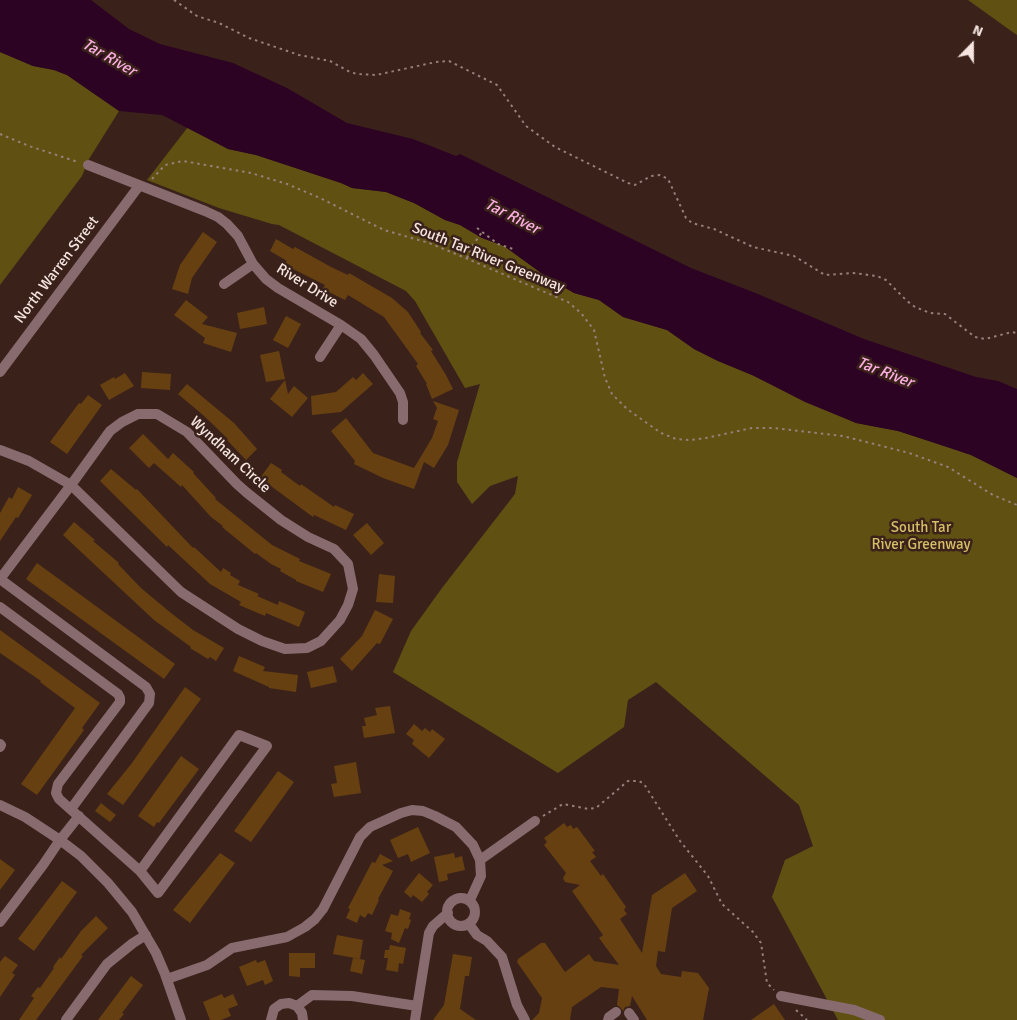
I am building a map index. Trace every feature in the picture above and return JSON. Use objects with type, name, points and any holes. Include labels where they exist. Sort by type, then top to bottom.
[{"type":"street","name":"River Drive","points":[[88,165],[218,217],[238,236],[253,264],[266,279],[341,325],[361,340],[374,355],[400,393],[403,402],[403,420]]},
{"type":"street","name":"North Warren Street","points":[[0,372],[139,186]]},
{"type":"street","points":[[224,284],[253,264]]},
{"type":"street","points":[[320,358],[341,325]]},
{"type":"street","name":"Wyndham Circle","points":[[0,579],[110,431],[138,414],[157,414],[187,432],[237,484],[281,520],[308,537],[334,549],[348,564],[353,589],[348,606],[340,620],[322,641],[307,648],[285,649],[262,642],[238,629],[181,592],[71,485]]},
{"type":"street","points":[[0,450],[29,461],[71,485]]},
{"type":"street","points":[[0,579],[146,687],[150,694],[149,703],[75,813],[60,840],[0,922]]},
{"type":"street","points":[[0,608],[118,694],[120,702],[58,784],[56,793],[59,799],[140,871],[158,893],[267,746],[239,735],[140,871]]},
{"type":"street","points":[[0,805],[25,817],[60,840],[81,856],[108,883],[132,912],[146,935],[167,980],[181,1020]]},
{"type":"street","points":[[167,980],[207,965],[232,948],[287,936],[315,920],[323,909],[360,837],[370,828],[401,813],[412,810],[423,811],[447,821],[473,845],[480,860],[481,876],[470,900]]},
{"type":"street","points":[[480,860],[535,821]]},
{"type":"street","points":[[461,897],[470,900],[475,912],[474,919],[469,924],[456,925],[448,919],[447,909],[452,901],[461,897]]},
{"type":"street","points":[[415,1020],[429,933],[433,926],[448,913]]},
{"type":"street","points":[[469,924],[477,935],[488,942],[502,957],[517,1005],[525,1020]]},
{"type":"street","points":[[66,1020],[107,964],[146,935]]},
{"type":"street","points":[[297,1006],[312,995],[352,996],[417,1006]]},
{"type":"street","points":[[781,996],[854,1010],[880,1020]]},
{"type":"street","points":[[271,1020],[274,1009],[281,1004],[289,1003],[297,1006],[302,1013],[303,1020]]},
{"type":"street","points":[[608,1020],[616,1012]]},
{"type":"path","points":[[174,0],[197,16],[219,23],[249,38],[299,55],[330,61],[357,74],[376,75],[449,61],[497,86],[526,126],[555,147],[628,184],[635,185],[651,176],[660,175],[668,180],[686,218],[692,223],[714,229],[753,247],[794,256],[825,275],[853,273],[878,276],[886,280],[906,301],[915,307],[930,313],[946,314],[975,337],[986,339],[1012,332],[1017,333]]},
{"type":"path","points":[[0,134],[29,146],[88,165]]},
{"type":"path","name":"South Tar River Greenway","points":[[150,181],[165,165],[183,161],[251,173],[287,184],[384,230],[429,243],[568,302],[581,313],[594,330],[605,378],[612,394],[627,409],[661,433],[676,439],[690,440],[752,428],[774,428],[843,436],[909,453],[948,467],[993,495],[1017,505]]},
{"type":"path","points":[[477,228],[498,244],[513,250]]},
{"type":"path","points":[[467,258],[482,232]]},
{"type":"path","points":[[535,821],[562,804],[588,809],[596,808],[628,780],[639,781],[644,784],[680,842],[708,876],[722,904],[753,932],[761,943],[767,983],[781,996]]},
{"type":"path","points":[[794,1007],[807,1020]]},
{"type":"green space","points":[[968,0],[1017,0],[1017,35],[1014,33]]},
{"type":"green space","points":[[0,52],[33,66],[54,70],[67,75],[119,111],[89,159],[82,176],[0,285]]},
{"type":"green space","points":[[188,127],[228,149],[256,155],[352,188],[386,192],[414,203],[482,238],[504,246],[548,278],[574,293],[599,300],[623,317],[667,330],[694,349],[718,361],[856,423],[898,431],[937,443],[971,455],[1017,478],[1017,1020],[838,1020],[772,897],[785,860],[813,846],[799,805],[656,682],[628,700],[624,727],[558,773],[393,672],[411,631],[515,494],[518,476],[490,486],[472,504],[457,482],[457,462],[480,384],[465,388],[415,301],[406,291],[279,225],[219,208],[147,180]]},
{"type":"water","name":"Tar River","points":[[0,0],[91,0],[129,29],[160,44],[233,63],[287,88],[347,123],[413,139],[456,156],[460,154],[691,268],[864,339],[976,377],[998,381],[1017,389],[1017,478],[971,455],[898,431],[856,423],[805,402],[752,375],[694,349],[667,330],[623,317],[599,300],[574,293],[548,278],[504,246],[482,238],[414,203],[386,192],[352,188],[256,155],[228,149],[162,115],[119,111],[67,75],[54,70],[33,66],[0,52]]},
{"type":"building","points":[[203,232],[217,242],[192,278],[188,294],[172,289],[180,265]]},
{"type":"building","points":[[276,239],[348,275],[349,273],[392,298],[408,312],[420,333],[433,350],[431,351],[453,389],[432,399],[427,384],[416,366],[418,364],[384,317],[348,295],[345,300],[323,289],[325,285],[289,267],[290,265],[285,263],[287,261],[270,251]]},
{"type":"building","points":[[186,300],[208,317],[202,324],[237,333],[231,352],[203,343],[205,338],[174,315]]},
{"type":"building","points":[[264,307],[267,324],[240,329],[237,313]]},
{"type":"building","points":[[286,316],[301,324],[288,348],[273,340]]},
{"type":"building","points":[[279,351],[285,379],[266,382],[260,355]]},
{"type":"building","points":[[142,372],[171,374],[170,390],[141,388]]},
{"type":"building","points":[[125,373],[134,386],[109,400],[100,385]]},
{"type":"building","points":[[363,373],[373,384],[341,412],[312,415],[311,396],[336,392],[353,377],[356,380]]},
{"type":"building","points":[[285,380],[288,394],[294,386],[308,398],[292,417],[270,399]]},
{"type":"building","points":[[187,384],[234,423],[257,449],[246,460],[228,439],[178,394]]},
{"type":"building","points":[[88,395],[102,405],[67,454],[50,442],[79,403],[81,404]]},
{"type":"building","points":[[433,401],[459,410],[448,445],[434,468],[424,462],[414,489],[383,478],[354,464],[355,461],[331,431],[346,418],[373,453],[414,468],[432,438],[438,421],[433,419],[437,408]]},
{"type":"building","points":[[143,434],[168,459],[173,453],[194,472],[215,499],[272,545],[300,559],[299,561],[331,574],[323,592],[296,581],[280,571],[281,569],[255,554],[211,517],[182,485],[181,487],[154,463],[149,468],[129,448]]},
{"type":"building","points":[[271,463],[300,486],[301,484],[334,507],[335,505],[354,514],[346,530],[314,515],[313,517],[260,478]]},
{"type":"building","points":[[111,469],[137,489],[193,548],[221,572],[223,568],[240,581],[238,585],[278,605],[279,601],[305,612],[299,627],[266,613],[265,616],[239,605],[241,602],[210,584],[168,545],[167,547],[100,481]]},
{"type":"building","points":[[18,487],[32,495],[18,518],[16,517],[0,541],[0,513],[9,497],[12,499]]},
{"type":"building","points":[[74,522],[119,563],[141,588],[193,630],[224,648],[216,661],[210,657],[208,659],[190,648],[154,620],[63,535]]},
{"type":"building","points":[[367,523],[384,543],[371,555],[353,535]]},
{"type":"building","points":[[37,563],[175,664],[164,679],[26,579]]},
{"type":"building","points":[[379,574],[395,576],[393,603],[376,602]]},
{"type":"building","points":[[375,610],[393,619],[380,644],[377,643],[352,671],[340,659],[362,636]]},
{"type":"building","points":[[0,630],[100,703],[82,728],[84,730],[37,795],[21,784],[75,708],[41,681],[0,653]]},
{"type":"building","points":[[239,656],[265,667],[263,671],[298,675],[296,692],[269,688],[233,671]]},
{"type":"building","points":[[333,666],[337,682],[311,688],[307,672]]},
{"type":"building","points":[[185,687],[201,699],[123,805],[107,794],[132,763]]},
{"type":"building","points":[[390,706],[395,733],[364,738],[362,726],[366,726],[364,718],[377,715],[375,708]]},
{"type":"building","points":[[414,724],[422,731],[425,728],[430,732],[432,729],[445,739],[429,758],[412,744],[414,740],[406,734]]},
{"type":"building","points":[[181,756],[199,769],[154,827],[138,816]]},
{"type":"building","points":[[356,762],[361,793],[334,797],[331,784],[337,783],[334,766]]},
{"type":"building","points":[[278,771],[294,782],[251,842],[234,831]]},
{"type":"building","points":[[101,803],[116,815],[110,822],[95,811]]},
{"type":"building","points":[[564,823],[567,827],[571,825],[573,829],[577,827],[595,851],[592,852],[596,857],[590,861],[601,876],[603,874],[626,907],[624,910],[627,914],[620,919],[642,953],[652,895],[685,873],[697,891],[672,908],[665,952],[658,951],[656,966],[661,974],[681,977],[682,971],[698,973],[709,988],[703,1020],[647,1020],[632,996],[630,1006],[625,1007],[623,1011],[617,1005],[619,989],[601,987],[572,1007],[570,1020],[532,1020],[539,1013],[542,998],[517,962],[518,959],[541,943],[545,943],[565,972],[589,954],[594,961],[619,965],[599,938],[603,935],[572,891],[580,885],[565,882],[563,878],[566,873],[544,845],[547,842],[544,838]]},
{"type":"building","points":[[418,827],[430,853],[411,862],[408,854],[398,858],[390,840]]},
{"type":"building","points":[[220,853],[235,863],[190,923],[173,910]]},
{"type":"building","points":[[454,853],[455,858],[462,856],[465,870],[447,874],[448,880],[439,882],[434,857]]},
{"type":"building","points":[[380,854],[393,861],[382,865],[393,871],[372,915],[368,913],[365,918],[360,915],[357,923],[346,918],[350,909],[348,908],[372,862],[375,863]]},
{"type":"building","points":[[0,859],[15,870],[0,890]]},
{"type":"building","points":[[419,873],[433,885],[427,892],[429,894],[422,902],[413,895],[411,898],[404,892]]},
{"type":"building","points":[[62,881],[77,892],[34,951],[18,939]]},
{"type":"building","points":[[400,909],[411,913],[409,919],[411,920],[408,929],[405,928],[399,943],[391,939],[392,933],[385,931],[391,914],[398,916]]},
{"type":"building","points":[[96,916],[108,928],[81,955],[83,956],[36,1020],[19,1020],[34,998],[31,996],[38,987],[40,988],[60,957],[61,959],[81,931]]},
{"type":"building","points":[[337,935],[363,940],[360,959],[333,954]]},
{"type":"building","points":[[390,945],[406,948],[403,964],[399,963],[398,972],[386,970],[388,958],[384,958],[385,950],[389,950]]},
{"type":"building","points":[[289,953],[315,953],[315,968],[300,968],[300,977],[289,976]]},
{"type":"building","points":[[453,954],[472,957],[469,976],[465,976],[460,1009],[476,1020],[433,1020],[444,1005]]},
{"type":"building","points":[[5,956],[18,965],[12,973],[15,975],[0,997],[0,962]]},
{"type":"building","points":[[353,958],[365,960],[362,974],[350,971]]},
{"type":"building","points":[[256,960],[257,963],[265,960],[273,981],[265,985],[263,980],[247,986],[239,967]]},
{"type":"building","points":[[131,976],[143,985],[122,1013],[124,1014],[119,1020],[98,1020]]},
{"type":"building","points":[[222,994],[224,998],[233,994],[238,1005],[228,1009],[231,1016],[221,1020],[210,1020],[203,1002]]},
{"type":"building","points":[[774,1004],[785,1020],[751,1020]]}]
